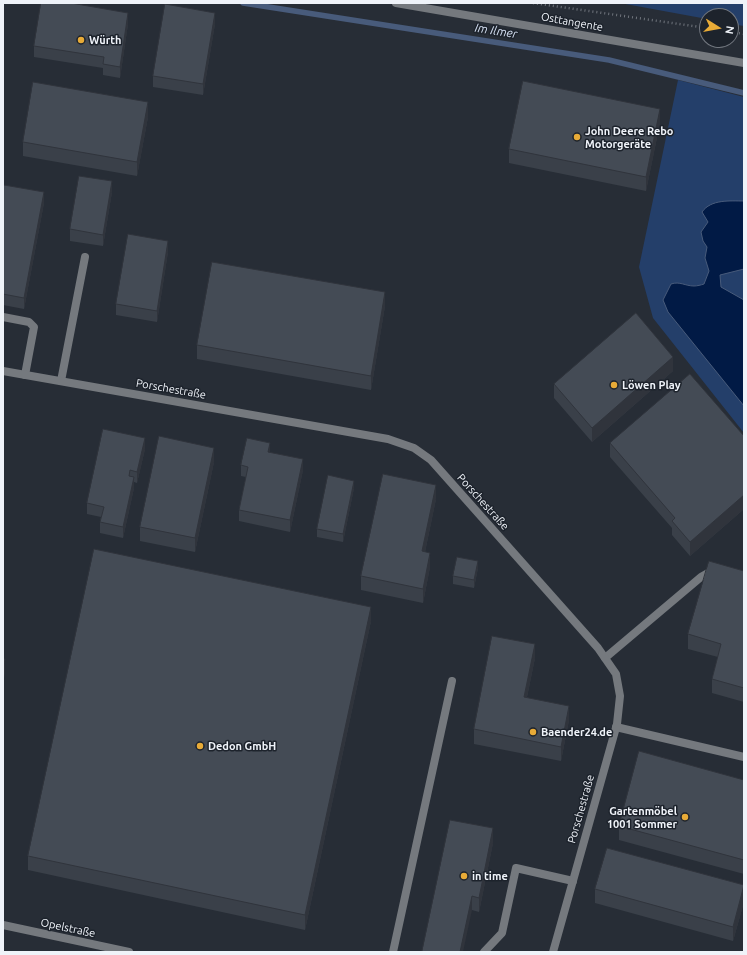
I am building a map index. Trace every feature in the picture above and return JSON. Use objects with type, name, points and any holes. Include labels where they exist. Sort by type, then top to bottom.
[{"type":"street","name":"Osttangente","points":[[396,3],[744,63]]},
{"type":"street","points":[[61,381],[85,257]]},
{"type":"street","points":[[3,317],[29,322],[34,327],[25,375]]},
{"type":"street","name":"Porschestraße","points":[[3,371],[388,439],[414,448],[431,460],[598,648],[616,674],[620,696],[616,727],[553,952]]},
{"type":"street","points":[[605,658],[701,577],[708,573],[722,572]]},
{"type":"street","points":[[394,952],[452,681]]},
{"type":"street","points":[[616,727],[744,757]]},
{"type":"street","points":[[484,952],[502,933],[516,868],[573,881]]},
{"type":"street","name":"Opelstraße","points":[[3,925],[129,952]]},
{"type":"path","points":[[533,3],[699,27]]},
{"type":"shaded area","points":[[620,3],[744,3],[744,26],[739,25],[739,8],[699,8],[699,18]]},
{"type":"shaded area","points":[[678,80],[744,97],[744,433],[653,318],[639,267]]},
{"type":"shaded area","points":[[727,201],[744,201],[744,269],[720,275],[721,287],[744,300],[744,406],[668,312],[663,300],[671,284],[677,283],[694,286],[704,284],[709,271],[705,258],[707,247],[703,241],[701,232],[708,222],[702,212],[710,205],[716,203]]},
{"type":"building","name":"Würth","points":[[41,3],[71,3],[128,13],[120,67],[103,64],[104,57],[34,46]]},
{"type":"building","points":[[165,4],[215,13],[203,84],[153,76]]},
{"type":"building","points":[[523,81],[660,109],[646,177],[509,149]]},
{"type":"building","points":[[33,82],[148,102],[137,162],[23,142]]},
{"type":"building","points":[[79,176],[112,181],[103,235],[70,229]]},
{"type":"building","points":[[4,185],[44,192],[24,298],[3,294]]},
{"type":"building","points":[[128,234],[168,241],[157,311],[116,304]]},
{"type":"building","points":[[212,262],[385,292],[371,376],[197,345]]},
{"type":"building","name":"Löwen Play","points":[[636,313],[673,357],[592,428],[554,384]]},
{"type":"building","points":[[690,374],[744,436],[744,495],[690,542],[672,521],[675,518],[610,443]]},
{"type":"building","points":[[103,429],[145,438],[137,472],[130,470],[129,476],[134,477],[123,527],[100,522],[104,507],[87,503]]},
{"type":"building","points":[[159,436],[214,448],[195,538],[140,527]]},
{"type":"building","points":[[247,438],[270,443],[268,452],[303,459],[290,520],[239,510],[248,467],[241,465]]},
{"type":"building","points":[[383,474],[436,485],[422,551],[430,553],[423,589],[361,576]]},
{"type":"building","points":[[328,475],[354,481],[343,534],[317,529]]},
{"type":"building","name":"Dedon GmbH","points":[[94,549],[371,607],[305,915],[28,856]]},
{"type":"building","points":[[457,557],[478,561],[474,580],[453,576]]},
{"type":"building","points":[[709,561],[744,571],[744,688],[712,679],[721,644],[688,634]]},
{"type":"building","points":[[492,636],[535,644],[524,697],[569,706],[561,747],[474,729]]},
{"type":"building","name":"Gartenmöbel 1001 Sommer","points":[[639,751],[744,780],[744,860],[619,826]]},
{"type":"building","name":"in time","points":[[450,820],[493,828],[479,898],[472,896],[460,952],[422,952]]},
{"type":"building","points":[[607,848],[744,885],[733,927],[595,889]]},
{"type":"waterway","name":"Im Ilmer","points":[[243,3],[609,60],[744,93]]},
{"type":"place","name":"Würth","points":[[81,40]]},
{"type":"place","name":"John Deere Rebo Motorgeräte","points":[[577,137]]},
{"type":"place","name":"Löwen Play","points":[[614,385]]},
{"type":"place","name":"Baender24.de","points":[[533,732]]},
{"type":"place","name":"Dedon GmbH","points":[[200,746]]},
{"type":"place","name":"Gartenmöbel 1001 Sommer","points":[[685,817]]},
{"type":"place","name":"in time","points":[[464,876]]}]
